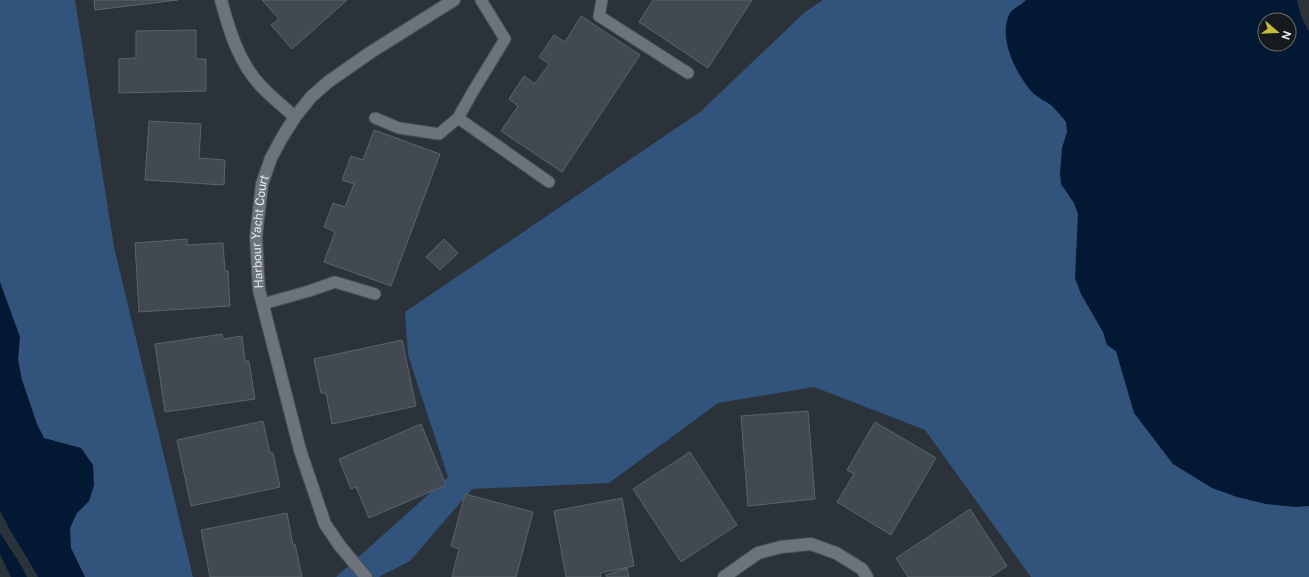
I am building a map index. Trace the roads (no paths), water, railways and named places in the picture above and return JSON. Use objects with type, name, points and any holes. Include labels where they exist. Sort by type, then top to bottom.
[{"type":"street","points":[[221,0],[230,31],[245,63],[260,85],[295,117]]},
{"type":"street","name":"Harbour Yacht Court","points":[[366,577],[340,546],[325,524],[300,450],[263,304],[258,290],[256,237],[262,184],[271,158],[283,136],[295,117],[311,97],[328,82],[371,52],[454,0]]},
{"type":"street","points":[[724,577],[758,553],[781,546],[811,544],[836,553],[862,569],[867,577]]},
{"type":"lane","points":[[374,118],[399,128],[439,134],[458,118],[505,39],[481,0]]},
{"type":"lane","points":[[602,0],[599,16],[688,73]]},
{"type":"lane","points":[[458,118],[549,182]]},
{"type":"lane","points":[[263,304],[334,282],[375,294]]}]
